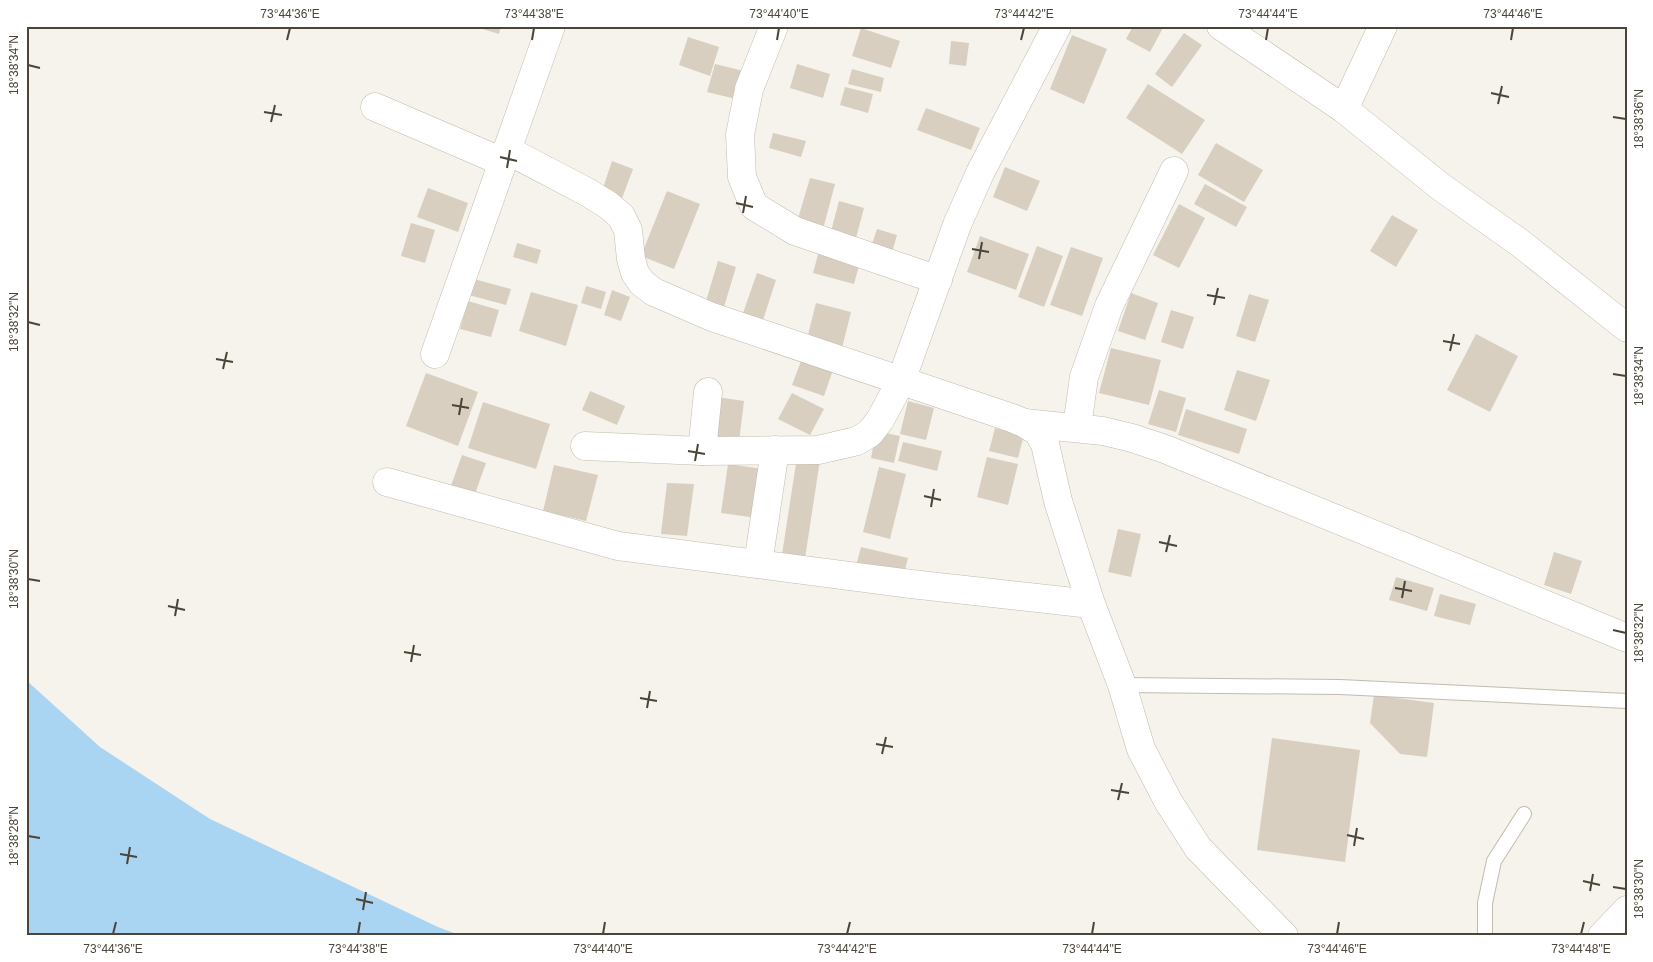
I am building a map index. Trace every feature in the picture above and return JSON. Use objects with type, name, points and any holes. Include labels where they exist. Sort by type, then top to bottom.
[{"type":"street","points":[[435,354],[551,26]]},
{"type":"street","points":[[774,26],[749,89],[740,134],[742,178],[754,206],[795,231],[938,280]]},
{"type":"street","points":[[585,446],[702,451],[818,450],[857,442],[870,433],[880,420],[901,381],[958,225],[980,173],[1057,26]]},
{"type":"street","points":[[1221,26],[1344,109],[1441,187],[1520,243],[1627,328]]},
{"type":"street","points":[[1344,109],[1383,26]]},
{"type":"street","points":[[375,107],[505,156],[587,192],[608,205],[621,216],[628,230],[631,259],[635,273],[642,283],[654,292],[712,317],[1024,423],[1038,432],[1045,444],[1058,501],[1091,604],[1122,685],[1141,749],[1168,801],[1198,848],[1284,936]]},
{"type":"street","points":[[1077,427],[1084,377],[1109,306],[1174,171]]},
{"type":"street","points":[[702,451],[708,392]]},
{"type":"street","points":[[1024,423],[1103,431],[1165,449],[1627,638]]},
{"type":"street","points":[[758,564],[775,450]]},
{"type":"street","points":[[387,482],[618,546],[911,584],[1091,604]]},
{"type":"street","points":[[1602,936],[1627,910]]},
{"type":"lane","points":[[1122,685],[1340,687],[1627,701]]},
{"type":"lane","points":[[1485,936],[1485,903],[1494,862],[1524,814]]},
{"type":"water","points":[[26,680],[100,747],[210,819],[438,927],[462,936],[26,936]]},
{"type":"building","points":[[473,26],[501,26],[499,34]]},
{"type":"building","points":[[1133,26],[1164,26],[1150,52],[1126,39]]},
{"type":"building","points":[[861,28],[900,41],[891,68],[852,56]]},
{"type":"building","points":[[1184,33],[1202,45],[1172,87],[1155,74]]},
{"type":"building","points":[[1072,35],[1107,49],[1084,104],[1050,89]]},
{"type":"building","points":[[688,37],[719,47],[710,76],[679,65]]},
{"type":"building","points":[[951,41],[969,43],[966,66],[949,64]]},
{"type":"building","points":[[715,64],[748,72],[740,100],[707,92]]},
{"type":"building","points":[[797,64],[830,74],[823,98],[790,88]]},
{"type":"building","points":[[852,69],[884,78],[881,92],[848,84]]},
{"type":"building","points":[[1148,84],[1205,120],[1182,154],[1126,118]]},
{"type":"building","points":[[845,87],[873,94],[868,113],[840,105]]},
{"type":"building","points":[[926,108],[980,128],[971,150],[917,130]]},
{"type":"building","points":[[773,133],[806,141],[801,157],[769,148]]},
{"type":"building","points":[[1216,143],[1263,170],[1244,202],[1198,175]]},
{"type":"building","points":[[612,161],[633,169],[621,201],[601,194]]},
{"type":"building","points":[[1005,167],[1040,181],[1027,211],[993,197]]},
{"type":"building","points":[[810,178],[835,184],[823,229],[797,222]]},
{"type":"building","points":[[1205,184],[1247,207],[1236,227],[1194,204]]},
{"type":"building","points":[[428,188],[468,203],[458,232],[417,217]]},
{"type":"building","points":[[667,191],[700,204],[674,269],[641,256]]},
{"type":"building","points":[[839,201],[864,208],[856,238],[831,231]]},
{"type":"building","points":[[1179,204],[1205,218],[1179,268],[1153,255]]},
{"type":"building","points":[[1392,215],[1418,230],[1396,267],[1370,251]]},
{"type":"building","points":[[411,223],[435,230],[425,263],[401,256]]},
{"type":"building","points":[[877,229],[897,235],[891,256],[870,250]]},
{"type":"building","points":[[980,236],[1029,254],[1016,290],[967,272]]},
{"type":"building","points":[[517,243],[541,250],[537,264],[513,257]]},
{"type":"building","points":[[1037,246],[1063,256],[1044,307],[1018,297]]},
{"type":"building","points":[[1071,247],[1103,258],[1082,316],[1050,305]]},
{"type":"building","points":[[819,251],[860,262],[854,284],[813,273]]},
{"type":"building","points":[[718,261],[736,267],[724,307],[706,301]]},
{"type":"building","points":[[757,273],[776,280],[763,320],[743,313]]},
{"type":"building","points":[[470,278],[511,289],[506,305],[465,294]]},
{"type":"building","points":[[586,286],[606,292],[601,309],[581,303]]},
{"type":"building","points":[[612,290],[630,297],[621,321],[604,315]]},
{"type":"building","points":[[531,292],[578,305],[566,346],[519,331]]},
{"type":"building","points":[[1131,293],[1158,303],[1145,340],[1118,331]]},
{"type":"building","points":[[1249,294],[1269,300],[1255,342],[1236,336]]},
{"type":"building","points":[[468,301],[499,310],[491,337],[460,329]]},
{"type":"building","points":[[816,303],[851,312],[842,348],[807,339]]},
{"type":"building","points":[[1171,310],[1194,317],[1183,349],[1161,342]]},
{"type":"building","points":[[1476,334],[1518,356],[1490,412],[1447,390]]},
{"type":"building","points":[[1111,348],[1161,360],[1149,405],[1099,393]]},
{"type":"building","points":[[803,356],[834,367],[824,396],[792,385]]},
{"type":"building","points":[[1237,370],[1270,380],[1256,421],[1224,410]]},
{"type":"building","points":[[426,373],[478,392],[458,446],[406,426]]},
{"type":"building","points":[[1159,390],[1186,398],[1176,432],[1148,424]]},
{"type":"building","points":[[590,391],[625,406],[617,425],[582,410]]},
{"type":"building","points":[[792,393],[824,409],[810,435],[778,419]]},
{"type":"building","points":[[717,397],[744,401],[739,442],[713,439]]},
{"type":"building","points":[[908,401],[934,408],[926,440],[900,434]]},
{"type":"building","points":[[483,402],[550,424],[536,469],[468,448]]},
{"type":"building","points":[[1186,409],[1247,429],[1239,454],[1178,435]]},
{"type":"building","points":[[995,428],[1024,435],[1018,458],[989,451]]},
{"type":"building","points":[[876,431],[900,436],[894,463],[871,458]]},
{"type":"building","points":[[903,442],[942,451],[937,471],[898,461]]},
{"type":"building","points":[[462,455],[486,463],[471,505],[447,497]]},
{"type":"building","points":[[797,457],[820,460],[804,565],[781,561]]},
{"type":"building","points":[[987,457],[1018,464],[1008,505],[977,497]]},
{"type":"building","points":[[728,464],[763,469],[757,518],[721,513]]},
{"type":"building","points":[[554,465],[598,475],[586,521],[543,511]]},
{"type":"building","points":[[879,467],[906,474],[890,539],[863,532]]},
{"type":"building","points":[[667,483],[694,484],[687,536],[661,534]]},
{"type":"building","points":[[1118,529],[1141,534],[1131,577],[1108,572]]},
{"type":"building","points":[[861,547],[908,558],[902,581],[855,570]]},
{"type":"building","points":[[1554,552],[1582,561],[1571,594],[1544,585]]},
{"type":"building","points":[[1396,577],[1434,588],[1427,611],[1389,600]]},
{"type":"building","points":[[1440,594],[1476,604],[1470,625],[1434,616]]},
{"type":"building","points":[[1374,695],[1434,703],[1427,757],[1400,754],[1370,723]]},
{"type":"building","points":[[1272,738],[1360,750],[1345,862],[1257,850]]}]
